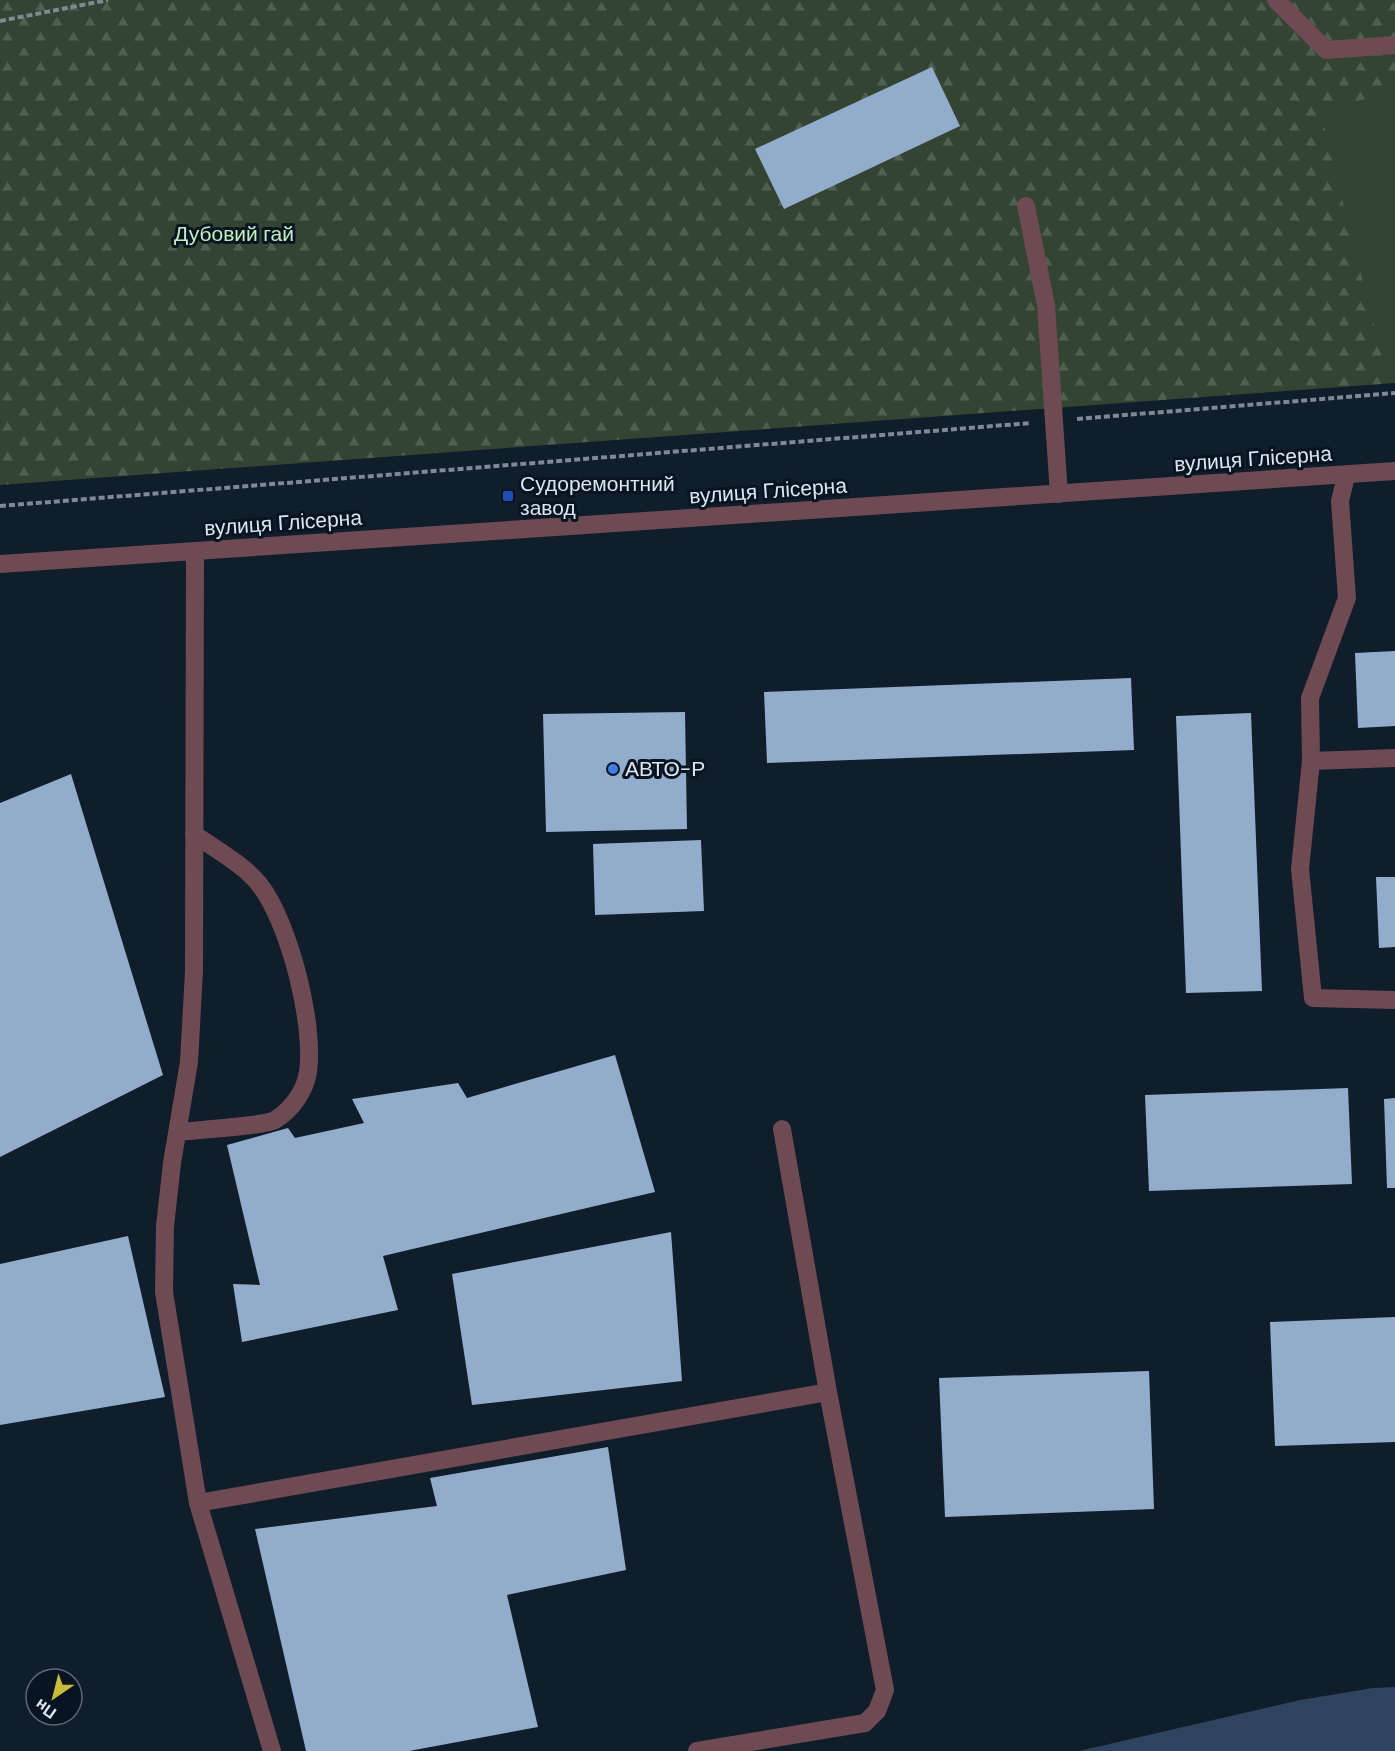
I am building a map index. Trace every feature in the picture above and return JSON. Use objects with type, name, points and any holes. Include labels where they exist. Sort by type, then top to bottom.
[{"type":"street","points":[[1276,0],[1326,50],[1395,45]]},
{"type":"street","points":[[1026,206],[1046,305],[1059,494]]},
{"type":"street","name":"вулиця Глісерна","points":[[0,564],[1395,471]]},
{"type":"street","points":[[1346,476],[1340,501],[1347,598],[1310,698],[1311,761],[1300,869],[1313,998],[1395,1000]]},
{"type":"street","points":[[195,551],[194,971],[189,1062],[172,1163],[165,1226],[164,1292],[198,1503],[272,1751]]},
{"type":"street","points":[[1311,761],[1395,758]]},
{"type":"street","points":[[179,1132],[273,1121],[295,1103],[308,1074],[308,1031],[291,949],[278,915],[259,884],[194,834]]},
{"type":"street","points":[[697,1751],[865,1723],[877,1711],[885,1690],[828,1392],[782,1129]]},
{"type":"street","points":[[198,1503],[828,1392]]},
{"type":"path","points":[[0,21],[105,1]]},
{"type":"path","points":[[1074,420],[1395,393]]},
{"type":"path","points":[[0,506],[1039,423]]},
{"type":"green space","name":"Дубовий гай","points":[[0,0],[1395,0],[1395,383],[0,485]]},
{"type":"green space","points":[[1395,92],[1395,377],[1387,378],[1320,110]]},
{"type":"water","points":[[1395,1687],[1395,1751],[1079,1751],[1300,1700],[1373,1688]]},
{"type":"building","points":[[932,67],[960,126],[784,209],[755,149]]},
{"type":"building","points":[[1395,651],[1395,726],[1358,728],[1355,653]]},
{"type":"building","points":[[1131,678],[1134,750],[767,763],[764,692]]},
{"type":"building","points":[[685,712],[687,829],[546,832],[543,714]]},
{"type":"building","points":[[1251,713],[1262,991],[1186,993],[1176,716]]},
{"type":"building","points":[[71,774],[163,1075],[0,1157],[0,803]]},
{"type":"building","points":[[701,840],[704,911],[595,915],[593,844]]},
{"type":"building","points":[[1376,877],[1395,877],[1395,947],[1379,948]]},
{"type":"building","points":[[615,1055],[655,1192],[383,1256],[398,1310],[242,1342],[233,1284],[260,1285],[227,1145],[288,1128],[295,1138],[364,1123],[352,1099],[458,1083],[467,1098]]},
{"type":"building","points":[[1348,1088],[1352,1184],[1149,1191],[1145,1095]]},
{"type":"building","points":[[1395,1098],[1395,1188],[1387,1188],[1384,1099]]},
{"type":"building","points":[[671,1232],[682,1381],[472,1405],[452,1274]]},
{"type":"building","points":[[128,1236],[165,1397],[0,1425],[0,1264]]},
{"type":"building","points":[[1395,1317],[1395,1442],[1275,1446],[1270,1322]]},
{"type":"building","points":[[1149,1371],[1154,1509],[945,1517],[939,1378]]},
{"type":"building","points":[[608,1447],[626,1570],[507,1595],[538,1727],[409,1751],[306,1751],[255,1529],[437,1506],[430,1478]]},
{"type":"place","name":"Судоремонтний завод","points":[[508,496]]},
{"type":"place","name":"АВТО-Р","points":[[613,769]]}]
